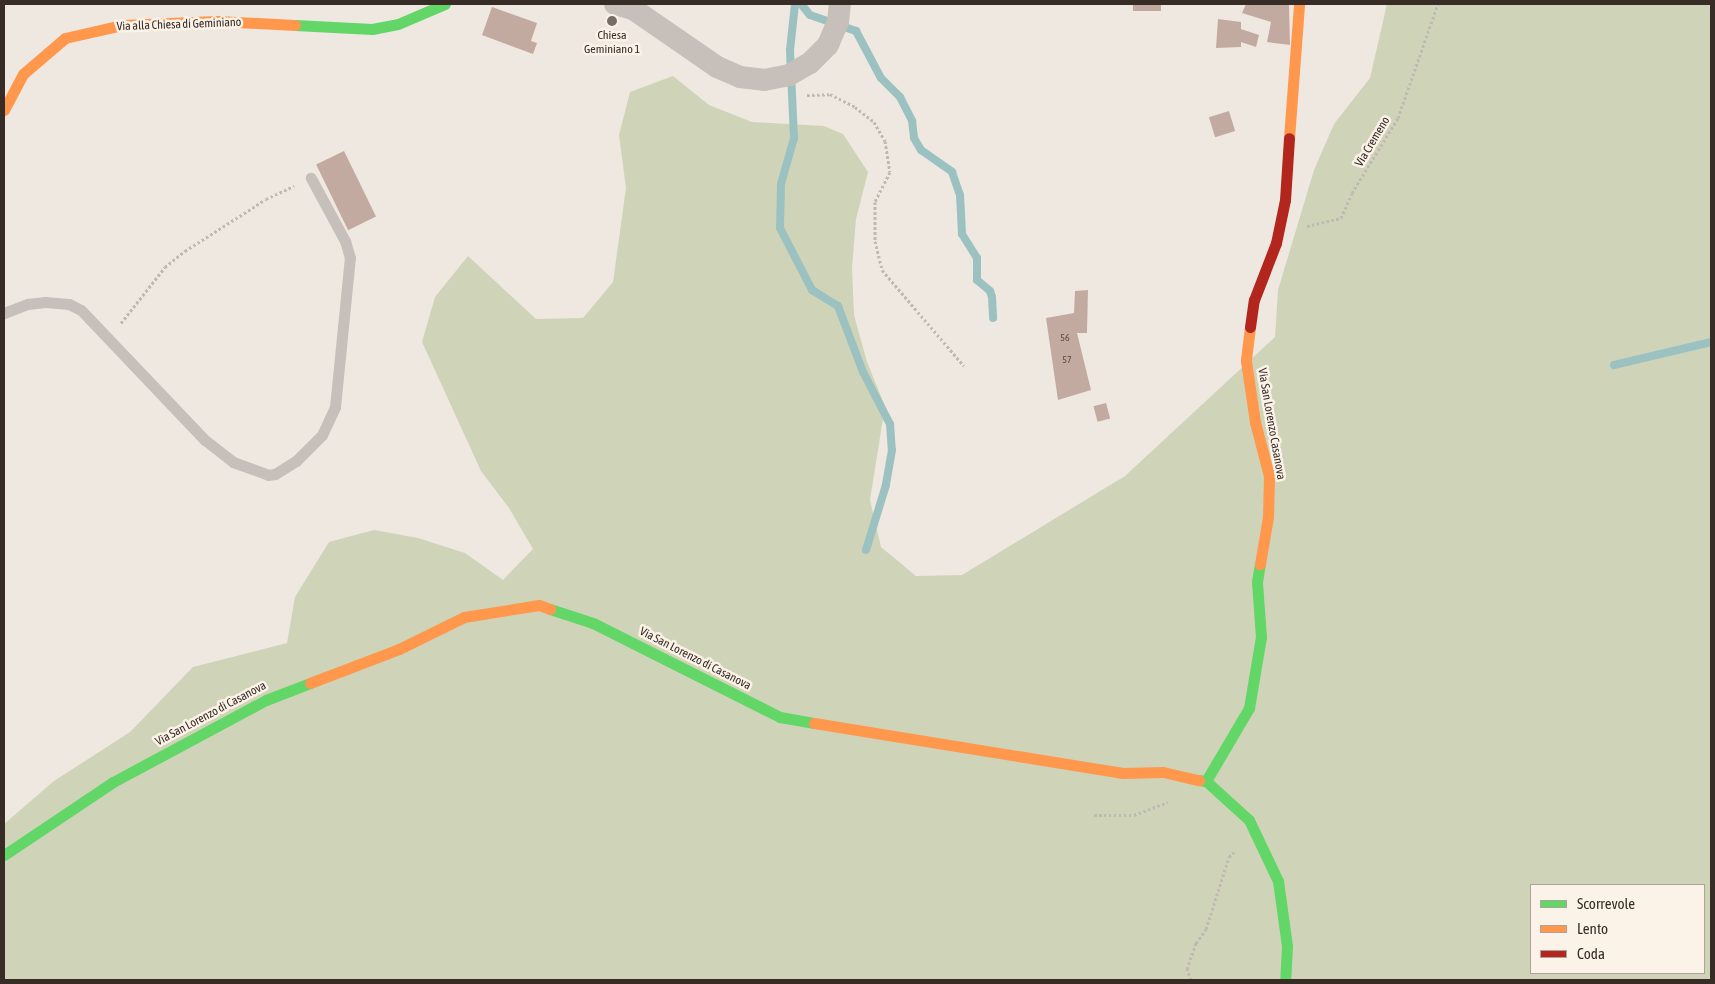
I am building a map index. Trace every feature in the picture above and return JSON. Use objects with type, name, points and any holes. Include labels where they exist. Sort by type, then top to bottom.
[{"type":"street","name":"Via alla Chiesa di Geminiano","points":[[4,110],[22,74],[65,38],[122,25],[217,21],[372,29],[398,24],[445,4]]},
{"type":"street","points":[[615,4],[633,9],[717,67],[740,77],[764,80],[789,75],[810,63],[828,45],[838,22],[840,4]]},
{"type":"street","name":"Via San Lorenzo Casanova","points":[[1206,781],[1222,749],[1249,708],[1261,637],[1257,582],[1268,517],[1270,476],[1255,422],[1246,361],[1254,300],[1276,243],[1286,190],[1299,4]]},
{"type":"street","name":"Via San Lorenzo di Casanova","points":[[4,855],[112,782],[266,700],[399,649],[464,616],[539,605],[593,623],[780,717],[1123,773],[1163,772],[1206,781]]},
{"type":"street","points":[[1206,781],[1249,820],[1278,881],[1287,946],[1285,980]]},
{"type":"lane","points":[[4,313],[28,304],[69,304],[89,317],[106,338],[205,440],[233,462],[268,475],[296,461],[322,435],[335,407],[350,258],[345,241],[311,178]]},
{"type":"path","name":"Via Cremeno","points":[[1276,243],[1289,228],[1341,218],[1352,193],[1398,118],[1438,4]]},
{"type":"path","points":[[764,80],[797,95],[830,94],[874,122],[885,141],[890,172],[875,202],[875,241],[882,270],[964,366]]},
{"type":"path","points":[[106,338],[165,267],[185,251],[266,200],[311,178]]},
{"type":"path","points":[[1094,815],[1134,815],[1177,798],[1206,781]]},
{"type":"path","points":[[1191,980],[1187,969],[1196,943],[1206,929],[1218,899],[1229,857],[1246,840],[1257,836]]},
{"type":"green space","points":[[1387,4],[1711,4],[1711,980],[4,980],[4,824],[54,781],[130,732],[193,667],[287,643],[295,597],[329,542],[374,530],[418,538],[465,553],[503,580],[533,549],[509,508],[481,471],[422,342],[435,297],[468,256],[536,319],[583,318],[613,282],[626,188],[619,135],[630,92],[673,76],[709,105],[752,122],[824,126],[843,134],[868,172],[856,219],[852,268],[854,315],[867,362],[885,406],[870,500],[881,547],[916,576],[962,575],[1125,476],[1275,337],[1278,290],[1314,170],[1334,124],[1370,78]]},
{"type":"building","points":[[1133,4],[1161,4],[1161,11],[1133,11]]},
{"type":"building","points":[[1246,4],[1289,4],[1290,45],[1267,42],[1271,22],[1242,13]]},
{"type":"building","points":[[492,7],[537,23],[531,41],[537,43],[533,54],[482,35]]},
{"type":"building","points":[[1218,19],[1241,22],[1241,29],[1259,35],[1256,47],[1241,42],[1241,47],[1216,48]]},
{"type":"building","points":[[1229,111],[1235,131],[1215,137],[1209,117]]},
{"type":"building","points":[[344,151],[376,217],[348,230],[316,165]]},
{"type":"building","points":[[1088,290],[1087,333],[1077,333],[1091,390],[1058,400],[1046,318],[1074,313],[1075,291]]},
{"type":"building","points":[[1106,403],[1110,418],[1098,422],[1093,406]]},
{"type":"waterway","points":[[795,4],[790,50],[794,138],[781,184],[780,228],[812,290],[838,306],[863,372],[890,424],[892,450],[886,485],[866,550]]},
{"type":"waterway","points":[[801,4],[810,15],[856,31],[881,78],[900,97],[912,121],[914,138],[921,150],[952,172],[960,195],[962,234],[977,258],[977,280],[990,291],[993,318]]},
{"type":"waterway","points":[[1614,365],[1711,342]]},
{"type":"traffic: fast","points":[[295,25],[372,29],[398,24],[445,4]]},
{"type":"traffic: fast","points":[[1206,781],[1249,708],[1261,637],[1257,582],[1260,564]]},
{"type":"traffic: fast","points":[[550,609],[593,623],[780,717],[814,723]]},
{"type":"traffic: fast","points":[[4,855],[113,782],[266,700],[310,683]]},
{"type":"traffic: fast","points":[[1199,780],[1206,781],[1249,820],[1278,881],[1287,946],[1285,980]]},
{"type":"traffic: slow","points":[[1289,138],[1299,4]]},
{"type":"traffic: slow","points":[[4,110],[23,74],[65,38],[122,25],[217,21],[295,25]]},
{"type":"traffic: slow","points":[[1250,327],[1246,361],[1255,422],[1269,476],[1268,517],[1260,564]]},
{"type":"traffic: slow","points":[[310,683],[399,649],[464,617],[539,605],[550,609]]},
{"type":"traffic: slow","points":[[814,723],[1123,773],[1163,772],[1199,780]]},
{"type":"traffic: jam","points":[[1250,327],[1254,300],[1276,243],[1285,200],[1289,138]]},
{"type":"place","name":"Chiesa Geminiano 1","points":[[612,21]]}]
